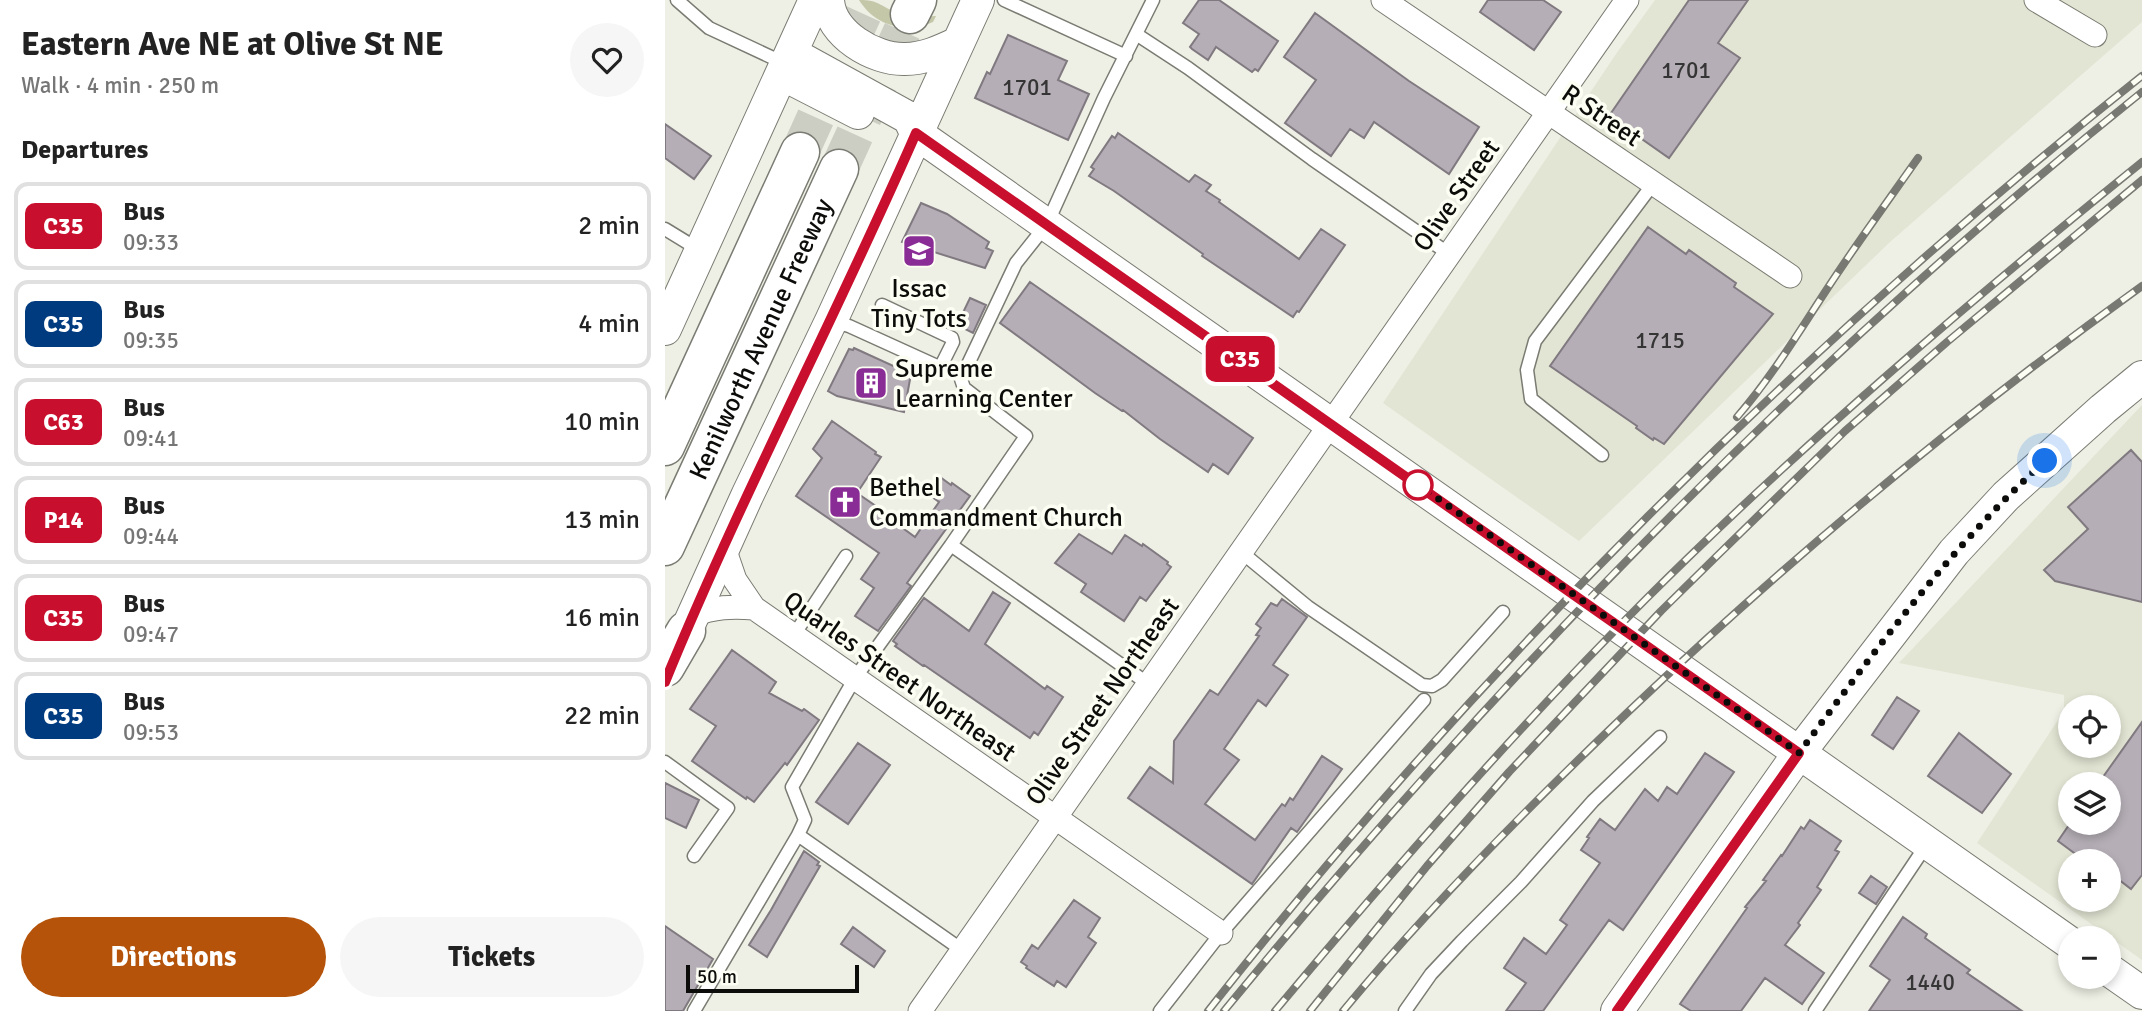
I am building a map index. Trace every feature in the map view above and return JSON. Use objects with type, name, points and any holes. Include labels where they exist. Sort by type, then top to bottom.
[{"type":"highway","name":"Kenilworth Avenue Freeway","points":[[665,446],[800,152]]},
{"type":"highway","name":"Kenilworth Avenue Freeway","points":[[665,546],[839,169]]},
{"type":"highway","points":[[665,667],[689,623]]},
{"type":"main road","points":[[665,330],[673,293],[701,251],[815,0]]},
{"type":"main road","points":[[828,0],[833,20],[843,33],[862,47],[882,55],[903,60],[925,57],[958,43]]},
{"type":"main road","points":[[665,682],[689,623],[978,0]]},
{"type":"main road","points":[[787,64],[902,136],[916,133],[2058,935]]},
{"type":"main road","points":[[1618,1011],[1799,753],[1954,552],[2006,496],[2142,377]]},
{"type":"street","name":"R Street","points":[[1383,0],[1790,276]]},
{"type":"street","name":"Olive Street","points":[[1330,423],[1627,0]]},
{"type":"street","points":[[2036,0],[2095,35]]},
{"type":"street","name":"Olive Street Northeast","points":[[919,1011],[1330,423]]},
{"type":"street","name":"Quarles Street Northeast","points":[[724,548],[735,580],[754,608],[1221,933]]},
{"type":"street","name":"Quarles Street Northeast","points":[[689,623],[709,609],[754,608]]},
{"type":"lane","points":[[677,0],[709,28],[787,64]]},
{"type":"lane","points":[[1004,0],[1126,56]]},
{"type":"lane","points":[[694,1011],[806,820],[792,787],[855,678],[1026,436],[964,388],[961,379],[1016,264],[1047,224],[1153,0]]},
{"type":"lane","points":[[1136,34],[1449,254]]},
{"type":"lane","points":[[1602,455],[1531,399],[1527,370],[1535,341],[1653,184]]},
{"type":"lane","points":[[665,229],[701,251]]},
{"type":"lane","points":[[831,321],[849,326],[937,366],[942,364],[953,342],[952,338],[882,305]]},
{"type":"lane","points":[[951,545],[1147,683]]},
{"type":"lane","points":[[1240,551],[1308,607],[1422,685],[1432,686],[1442,680],[1503,612]]},
{"type":"lane","points":[[794,635],[846,556]]},
{"type":"lane","points":[[1160,1011],[1221,933],[1424,700]]},
{"type":"lane","points":[[1405,1011],[1446,957],[1521,882],[1593,802],[1660,737]]},
{"type":"lane","points":[[665,762],[729,808],[694,856]]},
{"type":"lane","points":[[797,835],[962,950]]},
{"type":"lane","points":[[1815,1011],[1927,843]]},
{"type":"shaded area","points":[[1655,0],[2142,0],[2142,22],[1890,242],[1579,541],[1383,403],[1616,54]]},
{"type":"shaded area","points":[[2142,405],[2142,960],[2121,945],[2121,926],[2094,926],[2074,912],[2121,912],[2121,849],[2058,849],[2058,900],[1977,843],[2058,720],[2058,758],[2121,758],[2121,695],[2064,695],[1899,663]]},
{"type":"green space","points":[[859,0],[875,2],[906,14],[936,16],[933,22],[923,26],[892,25],[874,16]]},
{"type":"building","points":[[1199,0],[1219,0],[1278,41],[1258,71],[1255,69],[1252,72],[1216,47],[1208,60],[1190,47],[1199,34],[1183,23]]},
{"type":"building","points":[[1488,0],[1543,0],[1561,12],[1534,50],[1480,12]]},
{"type":"building","points":[[1689,0],[1748,0],[1718,43],[1740,58],[1669,158],[1609,116]]},
{"type":"building","points":[[1315,13],[1409,81],[1479,127],[1449,174],[1374,122],[1364,138],[1350,129],[1331,156],[1285,123],[1316,80],[1284,57]]},
{"type":"building","points":[[1008,35],[1067,61],[1058,80],[1089,94],[1068,140],[975,98],[987,72],[990,74]]},
{"type":"building","points":[[665,124],[711,156],[694,179],[665,158]]},
{"type":"building","points":[[1118,133],[1189,182],[1195,175],[1211,185],[1206,191],[1220,200],[1219,202],[1299,259],[1321,229],[1345,245],[1299,312],[1293,317],[1089,176],[1094,169],[1091,167],[1112,136],[1115,138]]},
{"type":"building","points":[[921,203],[947,214],[989,242],[986,248],[993,251],[985,268],[902,242]]},
{"type":"building","points":[[1648,227],[1686,254],[1689,250],[1736,283],[1734,287],[1773,314],[1664,444],[1654,438],[1653,440],[1550,366]]},
{"type":"building","points":[[1030,282],[1253,438],[1228,474],[1213,464],[1208,472],[1000,323]]},
{"type":"building","points":[[970,298],[986,305],[973,333],[957,325]]},
{"type":"building","name":"Supreme Learning Center","points":[[854,348],[911,374],[904,412],[837,396],[828,391],[849,349]]},
{"type":"building","points":[[832,421],[881,457],[857,493],[915,537],[939,502],[928,494],[940,477],[970,496],[907,583],[911,586],[878,631],[855,616],[874,588],[861,579],[879,553],[796,496],[822,458],[813,449]]},
{"type":"building","points":[[2131,450],[2142,462],[2142,602],[2055,581],[2044,570],[2088,529],[2068,507]]},
{"type":"building","points":[[1079,534],[1112,554],[1125,535],[1142,546],[1143,544],[1171,567],[1146,601],[1140,597],[1124,621],[1081,592],[1086,584],[1055,563]]},
{"type":"building","points":[[993,592],[1010,603],[985,644],[1045,689],[1047,686],[1063,697],[1038,735],[1034,732],[1030,738],[923,666],[895,646],[897,644],[893,641],[924,598],[969,631]]},
{"type":"building","points":[[1282,599],[1307,617],[1273,665],[1288,675],[1266,706],[1258,700],[1224,749],[1239,760],[1205,804],[1255,840],[1282,804],[1285,806],[1290,798],[1293,800],[1322,756],[1342,769],[1297,832],[1291,828],[1252,884],[1128,798],[1150,767],[1173,783],[1174,741],[1210,690],[1218,695],[1259,636],[1256,635],[1261,628],[1256,624],[1271,603],[1277,606]]},
{"type":"building","points":[[732,650],[776,682],[769,693],[802,711],[804,709],[819,720],[787,765],[785,763],[754,802],[692,761],[716,726],[690,709]]},
{"type":"building","points":[[1897,697],[1919,711],[1893,749],[1872,735]]},
{"type":"building","points":[[2142,722],[2142,875],[2131,889],[2121,881],[2121,849],[2069,849],[2058,841],[2062,835],[2121,835],[2121,772],[2107,772],[2116,758],[2121,758],[2121,752]]},
{"type":"building","points":[[1959,733],[2011,774],[1982,813],[1928,776]]},
{"type":"building","points":[[858,743],[890,765],[848,824],[816,802]]},
{"type":"building","points":[[1705,753],[1734,772],[1623,930],[1609,920],[1543,1011],[1506,1011],[1526,983],[1504,968],[1524,938],[1546,954],[1567,925],[1560,920],[1600,863],[1581,850],[1600,819],[1615,830],[1645,789],[1658,801],[1667,787],[1677,794]]},
{"type":"building","points":[[665,783],[699,800],[686,828],[665,818]]},
{"type":"building","points":[[1810,820],[1841,841],[1835,850],[1839,852],[1817,887],[1821,890],[1785,945],[1824,973],[1802,1004],[1765,978],[1741,1011],[1691,1011],[1680,1004],[1747,908],[1745,907],[1766,881],[1763,880],[1801,827],[1804,829]]},
{"type":"building","points":[[804,851],[819,862],[817,865],[820,866],[767,957],[749,945]]},
{"type":"building","points":[[1871,876],[1887,887],[1876,904],[1859,893]]},
{"type":"building","points":[[1074,900],[1100,918],[1088,937],[1096,943],[1066,987],[1057,981],[1054,986],[1021,962],[1032,945],[1038,949]]},
{"type":"building","points":[[1903,917],[1927,934],[1925,938],[1970,970],[1967,973],[2022,1011],[1869,1011],[1890,980],[1870,966]]},
{"type":"building","points":[[665,926],[713,959],[683,1011],[665,1011]]},
{"type":"building","points":[[853,927],[885,951],[874,967],[841,944]]},
{"type":"tunnel","points":[[800,152],[869,0]]},
{"type":"tunnel","points":[[839,169],[910,14]]},
{"type":"railway","points":[[1208,1011],[1312,883],[1420,758],[1532,635],[1648,516],[1767,400],[1889,288],[2142,76]]},
{"type":"railway","points":[[1224,1011],[1436,764],[1546,644],[1659,527],[1894,303],[2016,196],[2142,92]]},
{"type":"railway","points":[[1737,417],[1779,363],[1918,158]]},
{"type":"railway","points":[[1275,1011],[1456,800],[1598,648],[1706,540],[1889,374],[2142,162]]},
{"type":"railway","points":[[1310,1011],[1427,866],[1509,772],[1661,611],[1845,431],[1947,342],[2142,180]]},
{"type":"railway","points":[[1343,1011],[1481,857],[1689,655],[1877,490],[2008,386],[2142,286]]},
{"type":"bus line","name":"C35","points":[[665,682],[747,496],[831,321],[916,133],[1799,753],[1617,1011]]},
{"type":"place","name":"Issac Tiny Tots","points":[[919,251]]},
{"type":"place","name":"Supreme Learning Center","points":[[871,383]]},
{"type":"place","name":"Bethel Commandment Church","points":[[845,502]]},
{"type":"route","points":[[1418,485],[1413,481],[1799,753],[1954,552],[2006,496],[2045,461]]}]
